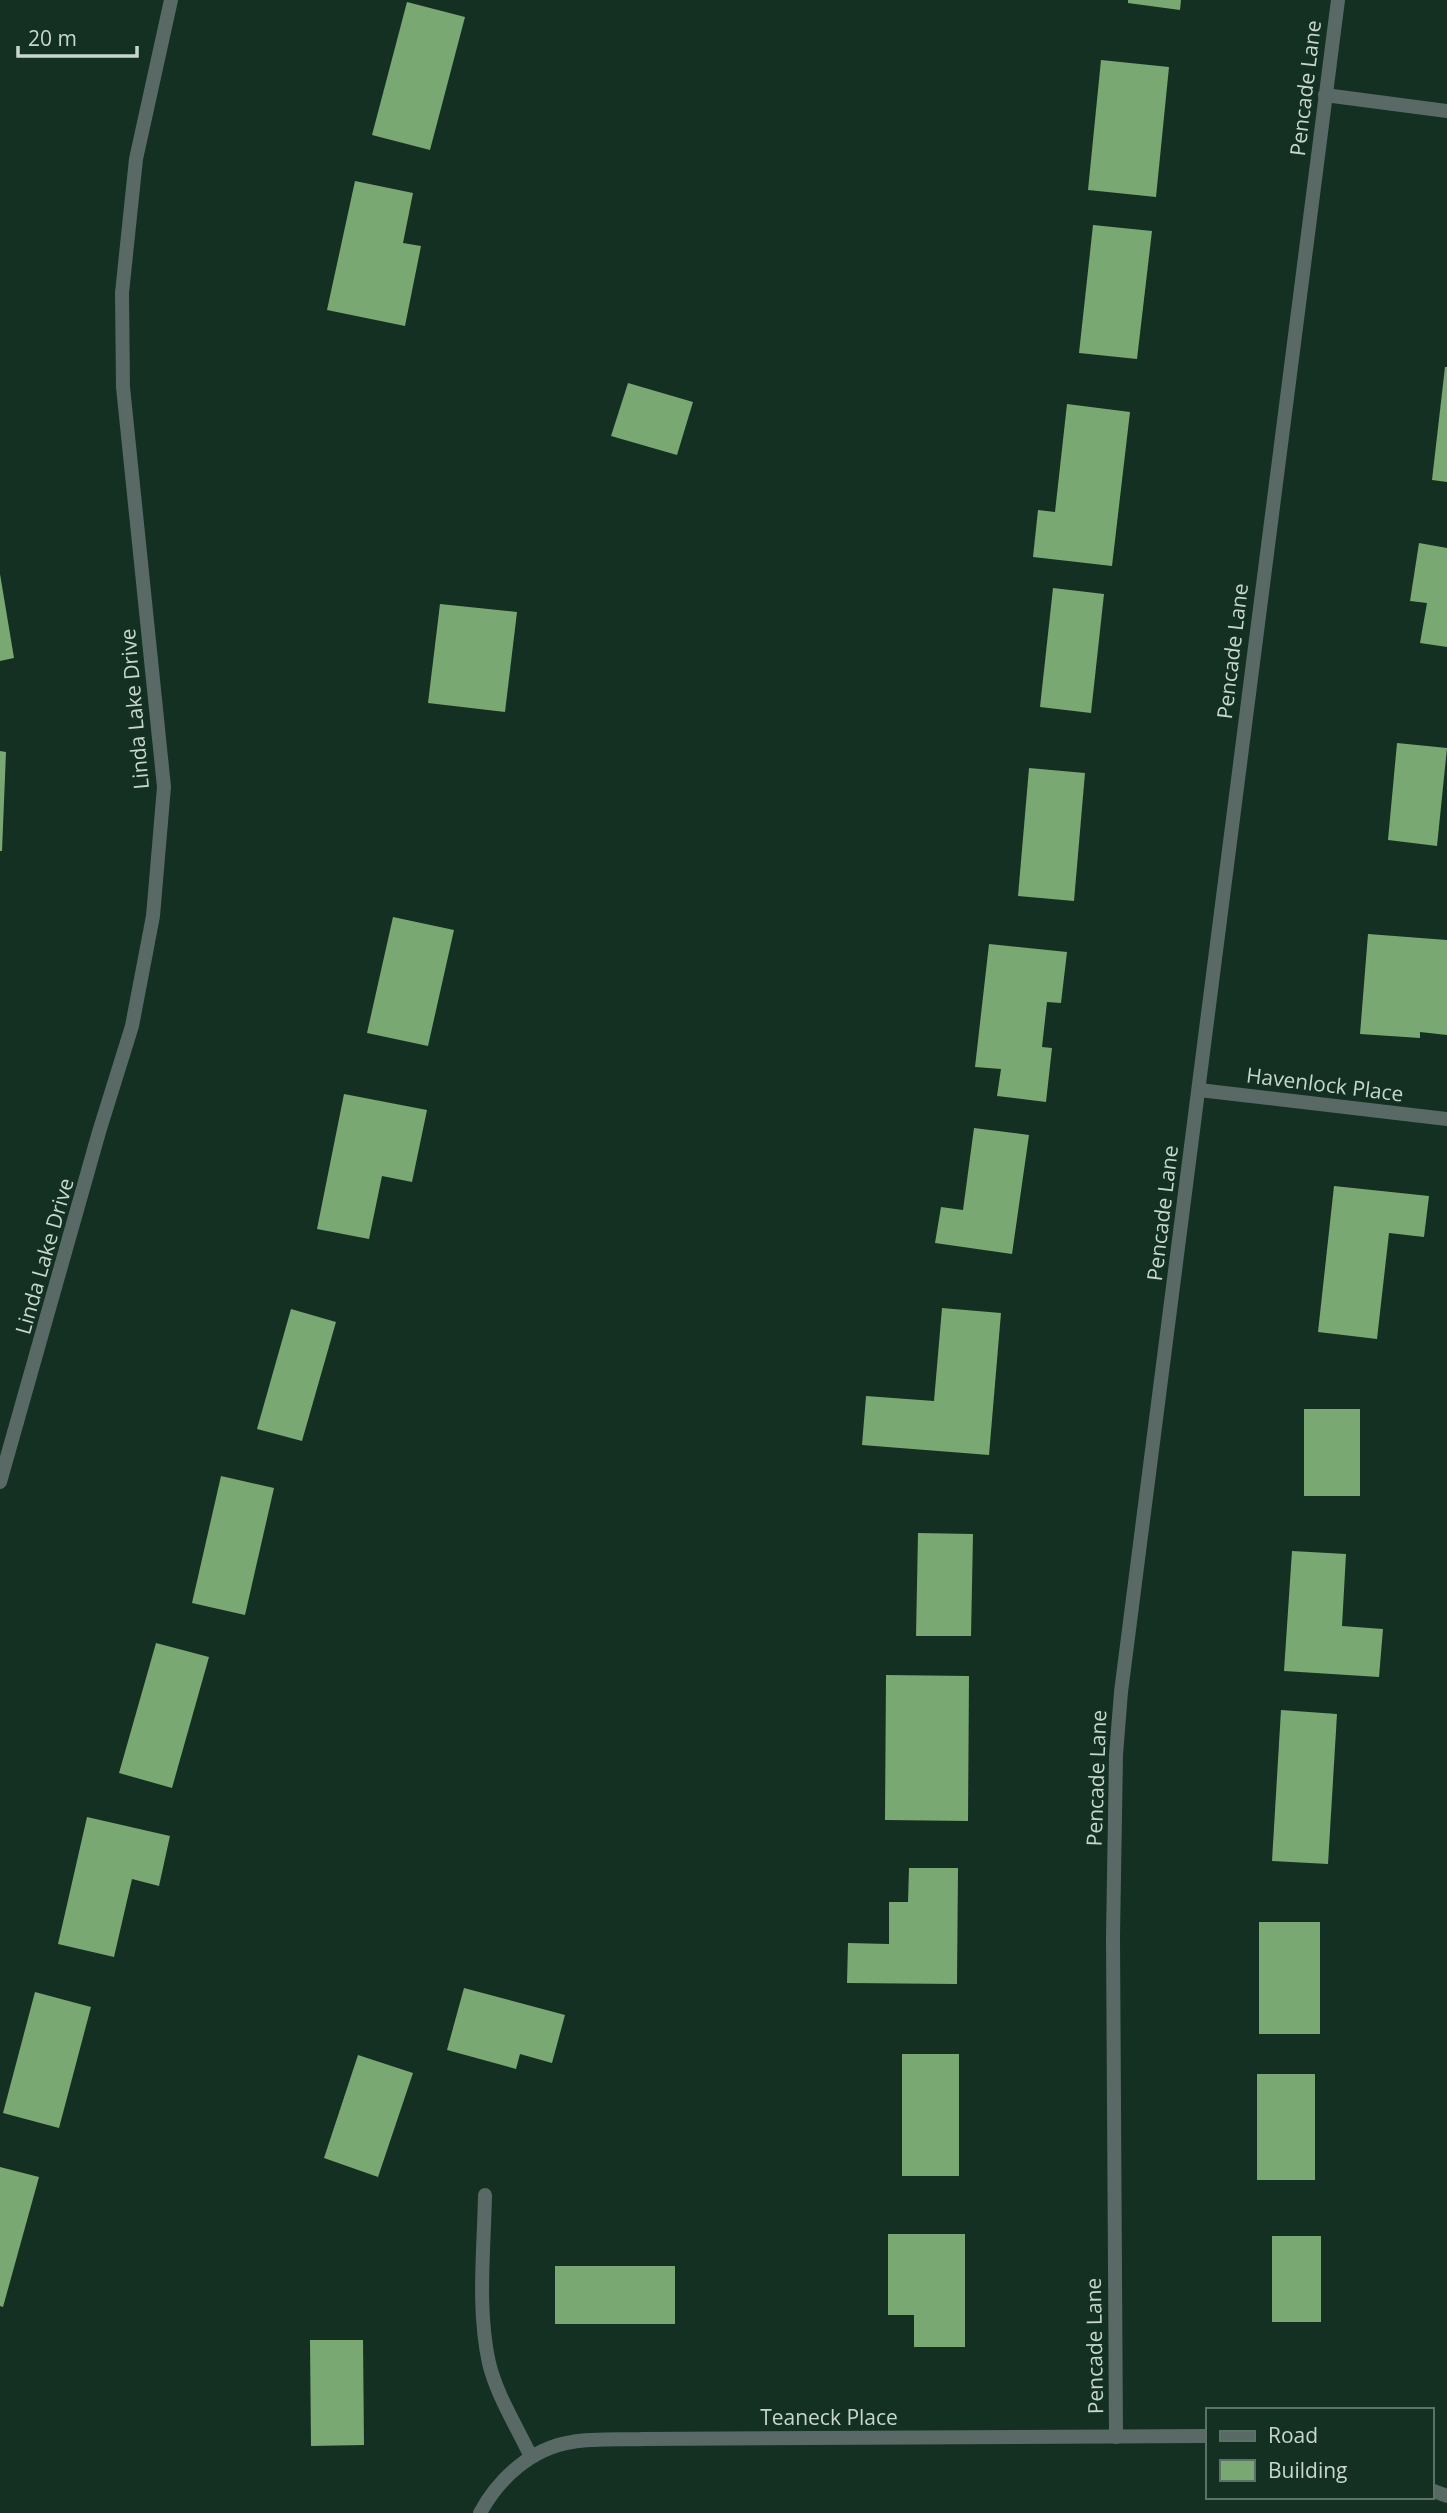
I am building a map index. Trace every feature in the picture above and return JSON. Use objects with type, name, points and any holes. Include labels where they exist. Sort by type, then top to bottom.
[{"type":"street","name":"Linda Lake Drive","points":[[0,1482],[132,1026],[153,916],[164,788],[123,387],[122,293],[136,159],[171,0]]},
{"type":"street","name":"Pencade Lane","points":[[1116,2437],[1113,1937],[1116,1755],[1121,1692],[1338,0]]},
{"type":"street","points":[[1325,95],[1447,111]]},
{"type":"street","name":"Havenlock Place","points":[[1199,1090],[1447,1119]]},
{"type":"street","points":[[485,2195],[482,2316],[490,2365],[531,2457]]},
{"type":"street","name":"Teaneck Place","points":[[480,2513],[504,2479],[531,2457],[573,2441],[1206,2436]]},
{"type":"building","points":[[1128,0],[1181,0],[1180,10],[1128,3]]},
{"type":"building","points":[[407,2],[465,17],[430,150],[372,135]]},
{"type":"building","points":[[1101,60],[1169,67],[1156,197],[1088,190]]},
{"type":"building","points":[[355,181],[413,193],[403,243],[421,246],[405,326],[327,310]]},
{"type":"building","points":[[1093,225],[1152,231],[1137,359],[1079,353]]},
{"type":"building","points":[[1447,367],[1447,482],[1432,480]]},
{"type":"building","points":[[628,383],[693,402],[677,455],[611,436]]},
{"type":"building","points":[[1067,404],[1130,412],[1112,566],[1033,557],[1038,510],[1055,512]]},
{"type":"building","points":[[1419,543],[1447,548],[1447,647],[1420,643],[1427,603],[1410,601]]},
{"type":"building","points":[[0,574],[14,658],[0,661]]},
{"type":"building","points":[[1053,588],[1104,594],[1091,713],[1040,707]]},
{"type":"building","points":[[440,604],[517,612],[505,712],[428,703]]},
{"type":"building","points":[[1397,743],[1447,748],[1437,846],[1388,840]]},
{"type":"building","points":[[0,751],[6,752],[2,851],[0,851]]},
{"type":"building","points":[[1029,768],[1085,773],[1074,901],[1018,896]]},
{"type":"building","points":[[393,917],[454,930],[428,1046],[367,1033]]},
{"type":"building","points":[[1368,934],[1447,940],[1447,1035],[1420,1032],[1420,1038],[1360,1034]]},
{"type":"building","points":[[989,944],[1067,952],[1061,1003],[1047,1002],[1042,1047],[1052,1048],[1046,1102],[997,1096],[1001,1069],[975,1067]]},
{"type":"building","points":[[344,1094],[427,1110],[412,1182],[382,1176],[369,1239],[317,1229]]},
{"type":"building","points":[[974,1128],[1029,1135],[1012,1254],[935,1243],[941,1207],[963,1210]]},
{"type":"building","points":[[1334,1186],[1429,1196],[1424,1237],[1389,1233],[1377,1339],[1318,1332]]},
{"type":"building","points":[[942,1308],[1001,1313],[989,1455],[862,1445],[866,1396],[934,1401]]},
{"type":"building","points":[[291,1309],[336,1322],[302,1441],[257,1429]]},
{"type":"building","points":[[1304,1409],[1360,1409],[1360,1496],[1304,1496]]},
{"type":"building","points":[[221,1476],[274,1488],[245,1615],[192,1603]]},
{"type":"building","points":[[918,1533],[973,1534],[971,1636],[916,1636]]},
{"type":"building","points":[[1292,1551],[1346,1554],[1342,1626],[1383,1629],[1379,1677],[1284,1671]]},
{"type":"building","points":[[156,1643],[209,1657],[172,1788],[119,1773]]},
{"type":"building","points":[[886,1675],[969,1676],[968,1821],[885,1820]]},
{"type":"building","points":[[1281,1710],[1337,1714],[1328,1864],[1272,1861]]},
{"type":"building","points":[[87,1817],[170,1836],[159,1886],[132,1879],[114,1957],[58,1944]]},
{"type":"building","points":[[909,1868],[958,1868],[957,1984],[847,1983],[848,1943],[889,1944],[889,1902],[908,1902]]},
{"type":"building","points":[[1259,1922],[1320,1922],[1320,2034],[1259,2034]]},
{"type":"building","points":[[464,1988],[565,2015],[552,2063],[520,2054],[516,2069],[447,2050]]},
{"type":"building","points":[[35,1992],[91,2007],[59,2128],[3,2113]]},
{"type":"building","points":[[902,2054],[959,2054],[959,2176],[902,2176]]},
{"type":"building","points":[[358,2055],[413,2073],[378,2177],[324,2158]]},
{"type":"building","points":[[1257,2074],[1315,2074],[1315,2180],[1257,2180]]},
{"type":"building","points":[[0,2167],[39,2177],[3,2307],[0,2306]]},
{"type":"building","points":[[888,2234],[965,2234],[965,2347],[914,2347],[914,2315],[888,2315]]},
{"type":"building","points":[[1272,2236],[1321,2236],[1321,2322],[1272,2322]]},
{"type":"building","points":[[555,2266],[675,2266],[675,2324],[555,2324]]},
{"type":"building","points":[[310,2340],[363,2340],[364,2445],[311,2446]]}]
